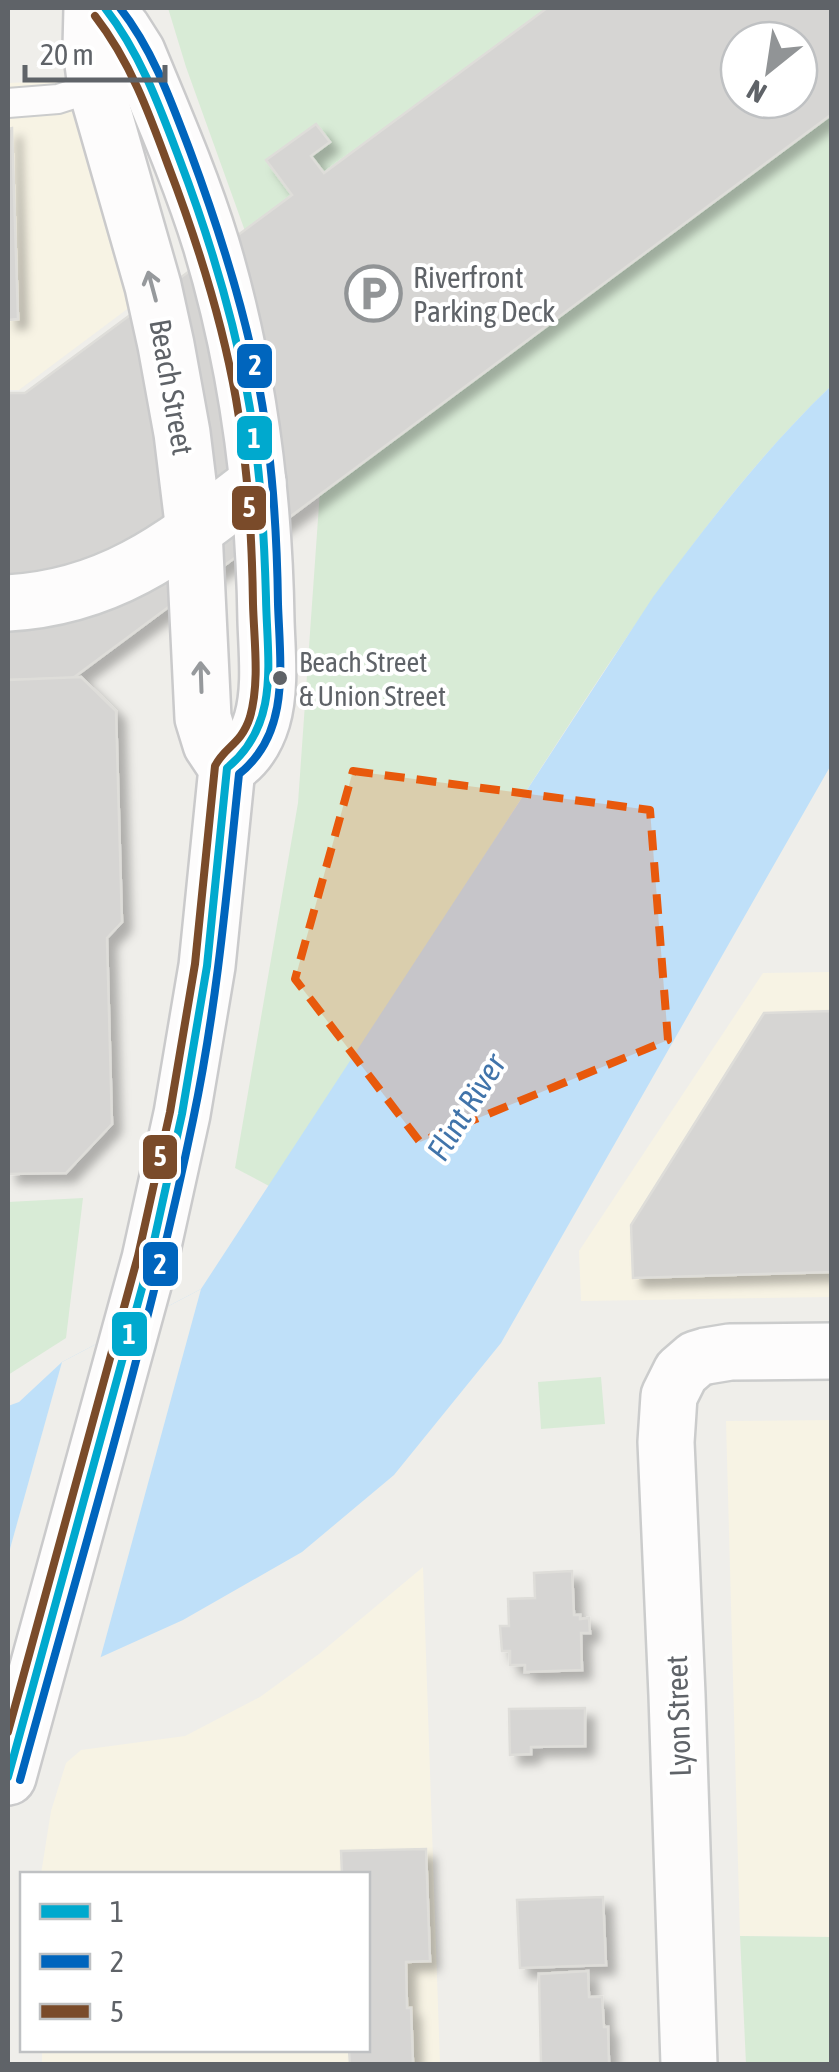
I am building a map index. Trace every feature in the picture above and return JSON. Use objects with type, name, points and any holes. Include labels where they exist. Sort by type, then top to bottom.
[{"type":"street","name":"Beach Street","points":[[92,8],[91,48],[120,79],[200,212],[212,246],[251,418],[266,576],[268,652],[262,723],[250,747],[227,768],[211,744],[203,718],[187,467],[120,79],[123,30],[105,8]]},
{"type":"street","points":[[8,603],[40,601],[87,590],[133,570],[194,531],[258,482]]},
{"type":"street","points":[[8,1777],[166,1189],[207,966],[227,768]]},
{"type":"street","name":"Lyon Street","points":[[689,2064],[666,1426],[669,1396],[681,1372],[696,1360],[718,1353],[832,1350]]},
{"type":"lane","points":[[8,103],[58,99],[120,79]]},
{"type":"highlighted area","points":[[353,771],[650,810],[668,1040],[420,1142],[295,979]]},
{"type":"shaded area","points":[[76,80],[138,301],[19,390],[8,390],[8,83]]},
{"type":"shaded area","points":[[831,972],[831,1297],[581,1301],[579,1251],[763,973]]},
{"type":"shaded area","points":[[831,1420],[831,1937],[740,1936],[726,1421]]},
{"type":"shaded area","points":[[423,1567],[440,2064],[42,2064],[42,2052],[370,2052],[370,1872],[41,1872],[51,1811],[66,1763],[81,1750],[185,1736],[260,1697],[319,1654]]},
{"type":"green space","points":[[168,8],[831,8],[831,386],[746,478],[669,576],[269,1186],[235,1168],[298,803],[323,448]]},
{"type":"green space","points":[[83,1198],[66,1338],[8,1375],[8,1202]]},
{"type":"green space","points":[[601,1377],[605,1424],[541,1429],[538,1382]]},
{"type":"green space","points":[[740,1936],[831,1937],[831,2064],[746,2064]]},
{"type":"water","name":"Flint River","points":[[831,386],[831,765],[501,1343],[394,1475],[302,1552],[183,1620],[8,1699],[8,1406],[19,1402],[62,1362],[201,1289],[653,597],[760,461]]},
{"type":"pier","points":[[201,1289],[99,1663],[8,1704],[8,1556],[62,1362]]},
{"type":"building","name":"Riverfront Parking Deck","points":[[547,8],[832,8],[832,114],[73,678],[8,680],[8,393],[25,393],[292,195],[266,160],[316,124],[330,142],[311,156],[324,173]]},
{"type":"building","points":[[12,128],[18,319],[8,320],[8,129]]},
{"type":"building","points":[[81,677],[116,711],[122,922],[107,938],[112,1124],[66,1173],[8,1174],[8,680]]},
{"type":"building","points":[[832,1011],[832,1272],[633,1278],[631,1225],[764,1013]]},
{"type":"building","points":[[572,1571],[574,1615],[589,1618],[590,1633],[581,1633],[582,1670],[525,1672],[525,1665],[510,1665],[510,1651],[502,1651],[500,1626],[509,1626],[508,1599],[535,1598],[534,1573]]},
{"type":"building","points":[[585,1708],[585,1746],[531,1747],[531,1754],[510,1755],[509,1709]]},
{"type":"building","points":[[426,1849],[430,1961],[406,1962],[413,2064],[350,2064],[349,2052],[370,2052],[370,1872],[342,1872],[341,1851]]},
{"type":"building","points":[[603,1897],[606,1965],[520,1968],[517,1900]]},
{"type":"building","points":[[588,1971],[589,1997],[602,1997],[609,2064],[541,2064],[539,1974]]},
{"type":"transit line","name":"1","points":[[8,1777],[150,1259],[182,1114],[207,966],[227,768],[256,732],[267,690],[261,495],[234,332],[209,244],[164,119],[139,61],[105,8]]},
{"type":"transit line","name":"2","points":[[20,1780],[112,1452],[175,1203],[209,1034],[239,774],[267,739],[279,696],[277,551],[271,471],[247,330],[221,240],[176,113],[152,59],[120,8]]},
{"type":"transit line","name":"5","points":[[8,1732],[138,1256],[170,1112],[195,964],[215,766],[246,726],[256,675],[246,475],[224,339],[199,251],[154,126],[128,69],[95,16]]},
{"type":"place","name":"Riverfront Parking Deck","points":[[374,294]]},
{"type":"place","name":"Beach Street & Union Street","points":[[280,678]]}]
